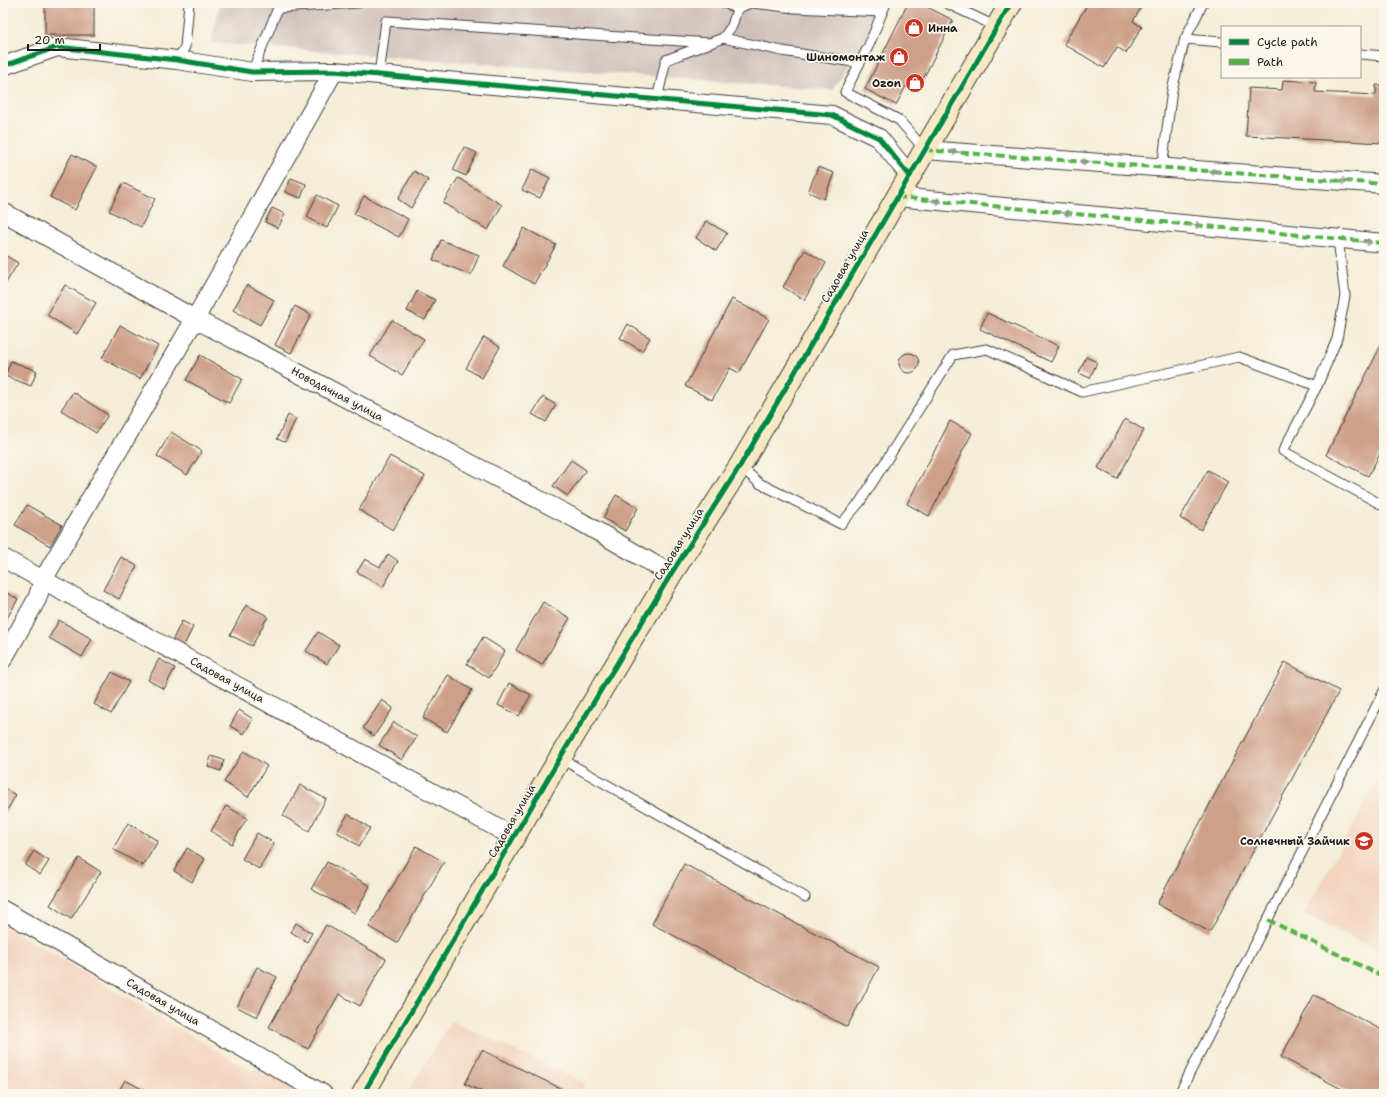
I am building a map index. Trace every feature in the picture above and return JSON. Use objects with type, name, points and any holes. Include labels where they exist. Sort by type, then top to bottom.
[{"type":"street","name":"Садовая улица","points":[[363,1094],[560,758],[671,574],[740,466],[1011,3]]},
{"type":"street","points":[[3,66],[57,47],[178,60],[252,72],[334,71],[832,115],[878,138],[910,176]]},
{"type":"street","points":[[3,660],[37,600],[43,580],[195,319],[334,71]]},
{"type":"street","points":[[925,150],[1384,184]]},
{"type":"street","points":[[897,197],[1384,243]]},
{"type":"street","name":"Новодачная улица","points":[[3,212],[195,319],[576,519],[671,574]]},
{"type":"street","name":"Садовая улица","points":[[3,558],[514,837]]},
{"type":"street","name":"Садовая улица","points":[[3,910],[323,1094]]},
{"type":"lane","points":[[178,60],[185,47],[188,3]]},
{"type":"lane","points":[[252,72],[278,6],[358,3]]},
{"type":"lane","points":[[725,3],[737,9]]},
{"type":"lane","points":[[657,99],[666,60],[723,38],[732,26],[737,9],[750,3]]},
{"type":"lane","points":[[753,3],[794,8],[884,7],[869,45],[845,92],[899,120],[925,150]]},
{"type":"lane","points":[[946,3],[997,27]]},
{"type":"lane","points":[[1162,168],[1172,90],[1185,39],[1203,3]]},
{"type":"lane","points":[[379,75],[386,21],[710,43]]},
{"type":"lane","points":[[723,38],[782,51],[860,63]]},
{"type":"lane","points":[[1185,39],[1221,42]]},
{"type":"lane","points":[[1361,54],[1384,56]]},
{"type":"lane","points":[[1338,239],[1345,296],[1337,339],[1317,386],[1283,451],[1384,506]]},
{"type":"lane","points":[[740,466],[759,483],[841,524],[860,502],[953,355],[987,349],[1082,392],[1239,357],[1317,386]]},
{"type":"lane","points":[[1179,1094],[1384,691]]},
{"type":"lane","points":[[560,758],[804,897]]},
{"type":"shaded area","points":[[220,3],[890,3],[832,90],[211,43]]},
{"type":"shaded area","name":"Солнечный Зайчик","points":[[1384,768],[1384,953],[1304,914]]},
{"type":"shaded area","points":[[3,925],[253,1072],[259,1064],[311,1094],[18,1094],[3,1085]]},
{"type":"shaded area","points":[[451,1021],[585,1083],[580,1094],[407,1094]]},
{"type":"building","points":[[45,3],[94,3],[94,35],[45,35]]},
{"type":"building","points":[[908,3],[919,3],[953,20],[917,91],[906,86],[896,105],[865,89]]},
{"type":"building","points":[[1088,3],[1144,3],[1133,21],[1142,27],[1126,53],[1117,47],[1104,68],[1064,44]]},
{"type":"building","points":[[1283,80],[1316,82],[1315,92],[1376,95],[1376,85],[1384,85],[1384,143],[1246,136],[1249,88],[1282,90]]},
{"type":"building","points":[[464,147],[477,153],[466,176],[453,170]]},
{"type":"building","points":[[72,154],[97,167],[75,210],[50,197]]},
{"type":"building","points":[[818,167],[834,173],[824,199],[808,192]]},
{"type":"building","points":[[532,169],[550,178],[540,198],[522,190]]},
{"type":"building","points":[[414,171],[428,180],[411,208],[398,199]]},
{"type":"building","points":[[291,178],[306,184],[301,198],[285,192]]},
{"type":"building","points":[[458,178],[502,205],[488,230],[443,203]]},
{"type":"building","points":[[123,183],[155,199],[141,227],[109,211]]},
{"type":"building","points":[[317,195],[338,206],[327,228],[307,217]]},
{"type":"building","points":[[364,196],[408,219],[399,237],[354,214]]},
{"type":"building","points":[[272,208],[285,214],[278,228],[265,222]]},
{"type":"building","points":[[706,221],[727,233],[716,251],[696,238]]},
{"type":"building","points":[[524,228],[556,245],[534,284],[503,266]]},
{"type":"building","points":[[441,240],[479,255],[471,275],[433,260]]},
{"type":"building","points":[[805,250],[826,263],[804,300],[783,287]]},
{"type":"building","points":[[3,254],[18,263],[3,288]]},
{"type":"building","points":[[65,285],[96,303],[77,334],[47,315]]},
{"type":"building","points":[[247,285],[274,300],[260,325],[233,310]]},
{"type":"building","points":[[417,291],[435,300],[425,320],[407,311]]},
{"type":"building","points":[[732,299],[769,319],[739,373],[730,368],[712,400],[685,386]]},
{"type":"building","points":[[295,306],[311,315],[291,353],[275,345]]},
{"type":"building","points":[[987,313],[1059,346],[1051,362],[980,329]]},
{"type":"building","points":[[392,320],[424,339],[402,375],[370,356]]},
{"type":"building","points":[[628,324],[650,338],[642,351],[620,338]]},
{"type":"building","points":[[120,325],[158,346],[140,379],[102,358]]},
{"type":"building","points":[[484,337],[500,347],[482,378],[466,368]]},
{"type":"building","points":[[1384,339],[1384,457],[1380,454],[1368,476],[1326,455]]},
{"type":"building","points":[[909,353],[916,356],[919,363],[916,370],[909,373],[902,370],[899,363],[902,356]]},
{"type":"building","points":[[200,355],[242,379],[229,403],[186,380]]},
{"type":"building","points":[[1086,357],[1097,362],[1090,378],[1079,373]]},
{"type":"building","points":[[11,361],[37,371],[31,386],[5,376]]},
{"type":"building","points":[[73,392],[108,415],[96,433],[61,410]]},
{"type":"building","points":[[543,397],[556,405],[546,422],[532,414]]},
{"type":"building","points":[[288,415],[296,419],[285,442],[277,439]]},
{"type":"building","points":[[1125,419],[1144,430],[1117,479],[1098,468]]},
{"type":"building","points":[[950,421],[972,433],[929,516],[907,504]]},
{"type":"building","points":[[171,432],[202,451],[187,475],[157,456]]},
{"type":"building","points":[[390,456],[425,476],[393,530],[359,510]]},
{"type":"building","points":[[571,460],[586,470],[568,496],[553,486]]},
{"type":"building","points":[[1208,470],[1228,482],[1201,530],[1180,518]]},
{"type":"building","points":[[616,495],[638,508],[625,531],[603,518]]},
{"type":"building","points":[[27,505],[62,525],[50,546],[15,525]]},
{"type":"building","points":[[388,554],[398,561],[383,587],[357,572],[365,559],[380,567]]},
{"type":"building","points":[[121,557],[137,566],[119,599],[103,590]]},
{"type":"building","points":[[3,591],[18,599],[3,625]]},
{"type":"building","points":[[543,602],[570,618],[542,665],[516,650]]},
{"type":"building","points":[[246,605],[268,616],[252,646],[230,635]]},
{"type":"building","points":[[59,620],[92,639],[82,657],[49,638]]},
{"type":"building","points":[[182,621],[193,627],[183,647],[172,641]]},
{"type":"building","points":[[318,632],[339,645],[327,664],[306,651]]},
{"type":"building","points":[[483,637],[505,651],[489,678],[467,664]]},
{"type":"building","points":[[159,659],[175,668],[164,689],[148,680]]},
{"type":"building","points":[[1285,662],[1339,691],[1210,932],[1157,904]]},
{"type":"building","points":[[112,672],[129,682],[111,714],[94,704]]},
{"type":"building","points":[[448,675],[472,690],[447,732],[423,718]]},
{"type":"building","points":[[509,683],[531,695],[519,716],[498,705]]},
{"type":"building","points":[[382,700],[393,708],[374,736],[363,728]]},
{"type":"building","points":[[239,710],[253,719],[244,734],[230,726]]},
{"type":"building","points":[[394,722],[417,737],[402,760],[379,745]]},
{"type":"building","points":[[244,751],[267,766],[248,797],[224,782]]},
{"type":"building","points":[[211,756],[224,760],[221,771],[208,767]]},
{"type":"building","points":[[300,785],[326,799],[309,831],[283,816]]},
{"type":"building","points":[[3,788],[16,795],[3,817]]},
{"type":"building","points":[[226,806],[247,818],[232,844],[211,831]]},
{"type":"building","points":[[348,814],[370,828],[359,846],[337,832]]},
{"type":"building","points":[[128,823],[158,841],[143,866],[113,849]]},
{"type":"building","points":[[257,833],[274,843],[259,869],[242,859]]},
{"type":"building","points":[[416,846],[444,862],[397,943],[369,927]]},
{"type":"building","points":[[187,848],[205,859],[192,882],[174,871]]},
{"type":"building","points":[[34,851],[49,861],[40,875],[25,865]]},
{"type":"building","points":[[79,858],[101,872],[71,919],[50,905]]},
{"type":"building","points":[[327,862],[370,886],[355,913],[311,889]]},
{"type":"building","points":[[684,864],[879,967],[847,1027],[652,924]]},
{"type":"building","points":[[296,923],[312,933],[307,942],[291,932]]},
{"type":"building","points":[[326,925],[386,959],[360,1006],[339,994],[308,1049],[269,1027]]},
{"type":"building","points":[[257,967],[277,977],[257,1017],[237,1007]]},
{"type":"building","points":[[1314,995],[1384,1031],[1384,1094],[1351,1094],[1281,1057]]},
{"type":"building","points":[[482,1050],[564,1090],[562,1094],[487,1094],[465,1084]]},
{"type":"building","points":[[125,1080],[151,1094],[117,1094]]},
{"type":"marked path","points":[[925,150],[1384,184]]},
{"type":"marked path","points":[[897,197],[1384,243]]},
{"type":"marked path","points":[[1268,920],[1384,977]]},
{"type":"cycle path","points":[[363,1094],[560,758],[671,574],[740,466],[1011,3]]},
{"type":"cycle path","points":[[3,66],[57,47],[177,60],[252,72],[334,71],[832,115],[879,138],[910,176]]},
{"type":"place","name":"Инна","points":[[914,28]]},
{"type":"place","name":"Шиномонтаж","points":[[899,57]]},
{"type":"place","name":"Ozon","points":[[915,83]]},
{"type":"place","name":"Солнечный Зайчик","points":[[1364,841]]}]
